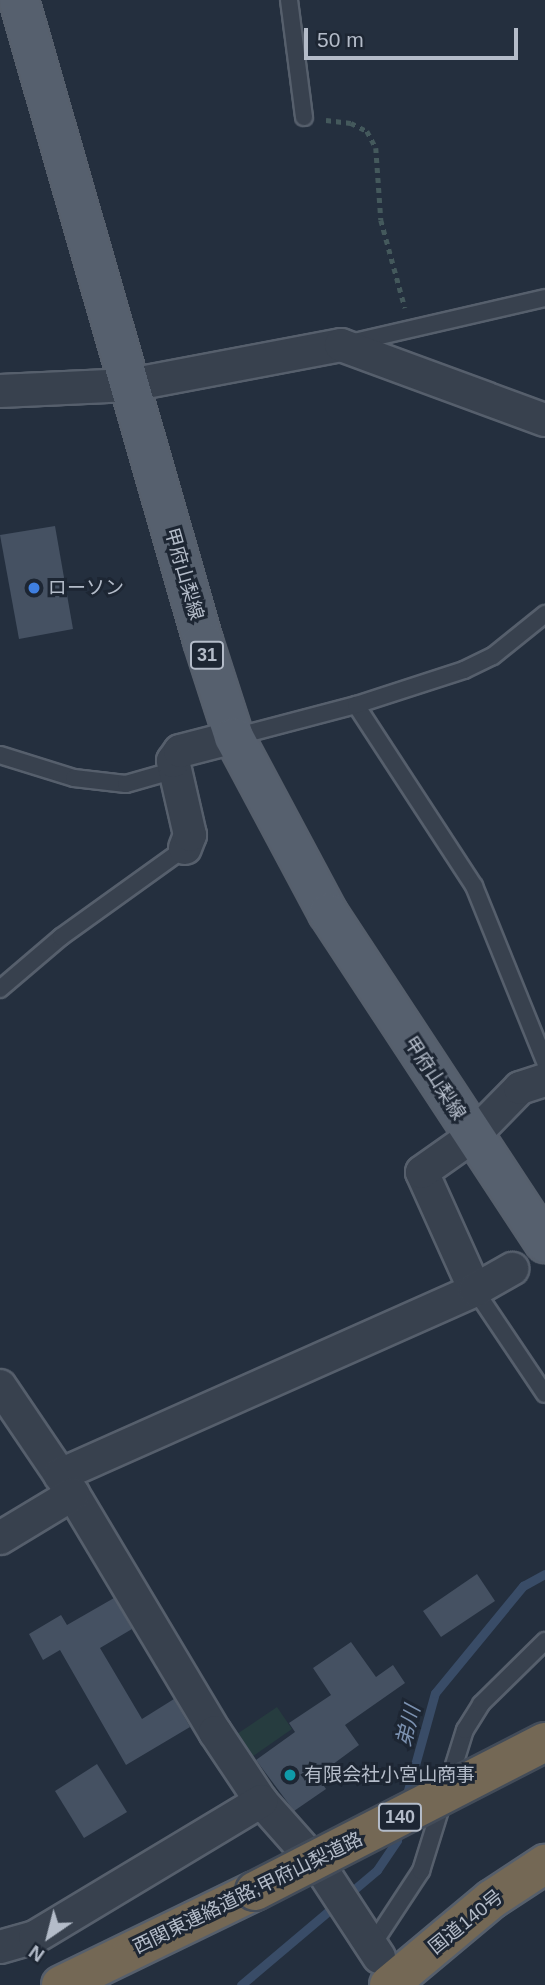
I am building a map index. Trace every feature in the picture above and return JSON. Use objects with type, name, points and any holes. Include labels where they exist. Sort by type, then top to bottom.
[{"type":"highway","name":"西関東連絡道路;甲府山梨道路","points":[[61,1985],[256,1891],[545,1742]]},
{"type":"highway","name":"国道140号","points":[[375,1954],[492,1899],[545,1864]]},
{"type":"main road","name":"甲府山梨線","points":[[19,0],[203,641],[234,737],[328,913],[545,1243]]},
{"type":"street","points":[[0,391],[130,385],[341,345],[545,420]]},
{"type":"street","points":[[185,848],[190,835],[173,761],[180,751],[234,737]]},
{"type":"street","points":[[475,1290],[422,1172],[473,1136],[520,1088],[545,1080]]},
{"type":"street","points":[[0,1538],[67,1484],[475,1290],[512,1269]]},
{"type":"street","points":[[0,1386],[67,1484],[215,1732],[261,1801],[322,1870],[375,1954]]},
{"type":"street","points":[[0,1947],[35,1937],[261,1801]]},
{"type":"lane","points":[[289,0],[304,117]]},
{"type":"lane","points":[[341,345],[545,298]]},
{"type":"lane","points":[[234,737],[356,705],[464,670],[493,656],[545,614]]},
{"type":"lane","points":[[356,705],[474,886],[545,1062]]},
{"type":"lane","points":[[0,755],[74,778],[126,784],[175,770]]},
{"type":"lane","points":[[0,989],[61,937],[185,848]]},
{"type":"lane","points":[[475,1290],[545,1394]]},
{"type":"lane","points":[[375,1954],[421,1871],[465,1730],[481,1704],[545,1641]]},
{"type":"path","points":[[304,117],[351,123],[367,131],[376,148],[381,220],[411,329]]},
{"type":"green space","points":[[277,1707],[292,1729],[249,1759],[234,1736]]},
{"type":"building","points":[[55,526],[73,629],[19,639],[0,535]]},
{"type":"building","points":[[477,1574],[495,1601],[441,1637],[423,1611]]},
{"type":"building","points":[[114,1598],[132,1629],[100,1648],[142,1719],[174,1699],[190,1727],[126,1765],[60,1650],[43,1660],[29,1634],[61,1615],[67,1625]]},
{"type":"building","points":[[351,1642],[376,1677],[393,1665],[405,1683],[345,1725],[359,1745],[317,1776],[326,1789],[294,1811],[256,1760],[295,1732],[289,1723],[331,1695],[313,1668]]},
{"type":"building","points":[[97,1764],[127,1812],[84,1838],[55,1791]]},
{"type":"waterway","name":"弟川","points":[[405,1801],[435,1693],[523,1586],[545,1574]]},
{"type":"waterway","name":"弟川","points":[[241,1985],[377,1870],[397,1840],[399,1828]]},
{"type":"place","name":"ローソン","points":[[34,588]]},
{"type":"place","name":"有限会社小宮山商事","points":[[290,1775]]}]
